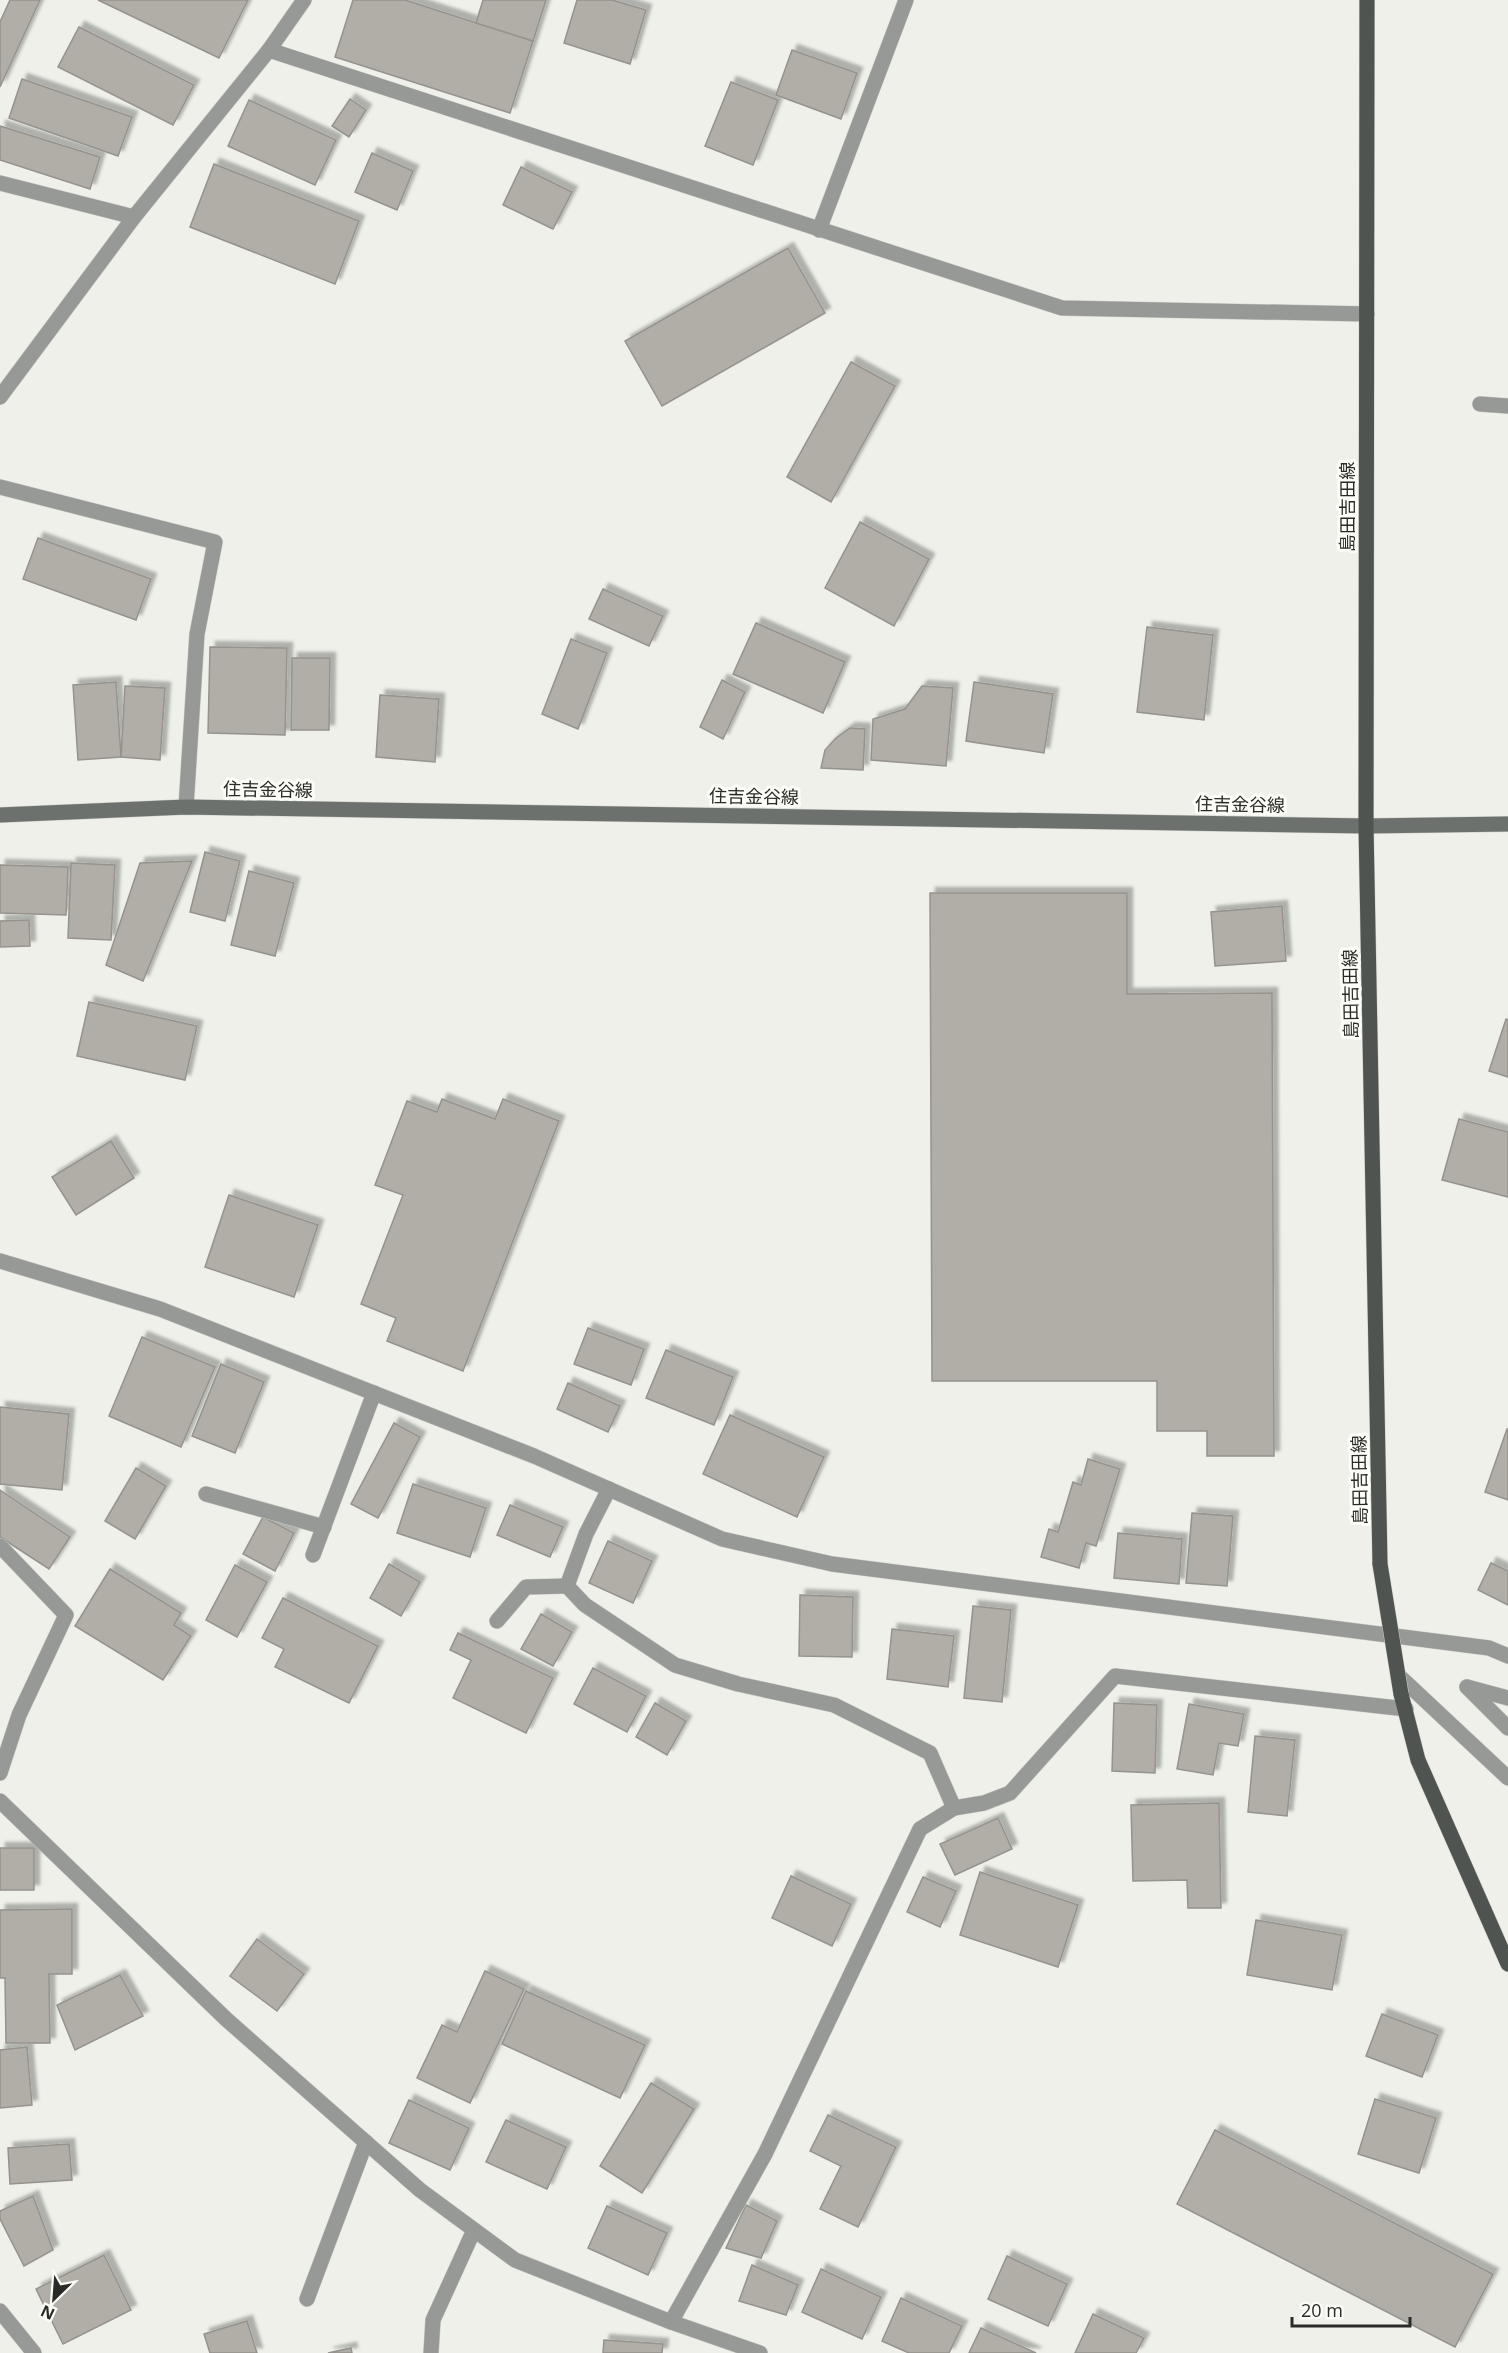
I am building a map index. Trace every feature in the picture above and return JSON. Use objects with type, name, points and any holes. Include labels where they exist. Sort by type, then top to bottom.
[{"type":"main road","name":"島田吉田線","points":[[1367,0],[1366,826],[1380,1564],[1403,1702],[1418,1760],[1508,1964]]},
{"type":"main road","name":"住吉金谷線","points":[[0,815],[186,807],[1366,826],[1508,824]]},
{"type":"street","points":[[0,398],[134,217],[269,50],[303,0]]},
{"type":"street","points":[[819,230],[906,0]]},
{"type":"street","points":[[269,50],[1062,308],[1367,314]]},
{"type":"street","points":[[0,183],[134,217]]},
{"type":"street","points":[[1480,404],[1508,406]]},
{"type":"street","points":[[0,487],[215,542],[197,634],[186,807]]},
{"type":"street","points":[[0,1261],[160,1309],[534,1456],[722,1539],[832,1564],[1489,1648],[1508,1656]]},
{"type":"street","points":[[313,1555],[374,1393]]},
{"type":"street","points":[[567,1586],[586,1534],[609,1489]]},
{"type":"street","points":[[206,1494],[324,1527]]},
{"type":"street","points":[[0,1546],[66,1615],[19,1715],[0,1773]]},
{"type":"street","points":[[497,1621],[526,1587],[567,1586],[585,1605],[675,1665],[738,1684],[834,1705],[930,1753],[954,1808]]},
{"type":"street","points":[[1398,1675],[1508,1778]]},
{"type":"street","points":[[671,2322],[765,2154],[920,1828],[954,1808],[984,1803],[1010,1792],[1115,1676],[1403,1702]]},
{"type":"street","points":[[1508,1698],[1467,1687],[1508,1728]]},
{"type":"street","points":[[0,1801],[226,2019],[420,2190],[515,2260],[671,2322],[760,2353]]},
{"type":"street","points":[[307,2299],[366,2142]]},
{"type":"street","points":[[431,2353],[433,2320],[474,2230]]},
{"type":"street","points":[[0,2312],[34,2353]]},
{"type":"building","points":[[10,0],[40,0],[0,87],[0,22]]},
{"type":"building","points":[[98,0],[248,0],[219,58]]},
{"type":"building","points":[[353,0],[405,0],[533,41],[510,113],[335,57]]},
{"type":"building","points":[[483,0],[546,0],[533,41],[476,23]]},
{"type":"building","points":[[577,0],[612,0],[646,10],[630,64],[564,43]]},
{"type":"building","points":[[79,27],[194,85],[173,125],[58,67]]},
{"type":"building","points":[[792,50],[857,73],[841,119],[776,95]]},
{"type":"building","points":[[22,79],[132,117],[118,156],[9,118]]},
{"type":"building","points":[[731,82],[778,100],[753,165],[705,146]]},
{"type":"building","points":[[350,99],[366,110],[349,137],[332,126]]},
{"type":"building","points":[[249,100],[336,140],[315,185],[228,146]]},
{"type":"building","points":[[0,126],[100,157],[90,189],[0,160]]},
{"type":"building","points":[[372,153],[413,171],[397,210],[355,192]]},
{"type":"building","points":[[214,164],[359,221],[335,284],[190,227]]},
{"type":"building","points":[[521,167],[572,192],[553,229],[503,205]]},
{"type":"building","points":[[788,248],[825,313],[662,406],[625,341]]},
{"type":"building","points":[[851,362],[895,386],[831,502],[787,477]]},
{"type":"building","points":[[860,522],[929,559],[894,626],[825,588]]},
{"type":"building","points":[[38,538],[151,579],[136,620],[23,579]]},
{"type":"building","points":[[603,589],[663,616],[649,646],[589,619]]},
{"type":"building","points":[[756,623],[845,662],[823,713],[733,674]]},
{"type":"building","points":[[1147,627],[1213,635],[1204,720],[1137,712]]},
{"type":"building","points":[[571,639],[607,653],[578,729],[542,714]]},
{"type":"building","points":[[210,647],[287,648],[285,735],[208,733]]},
{"type":"building","points":[[292,658],[330,658],[329,730],[291,730]]},
{"type":"building","points":[[722,680],[745,692],[723,739],[700,727]]},
{"type":"building","points":[[116,682],[121,757],[78,760],[73,685]]},
{"type":"building","points":[[974,682],[1053,694],[1044,753],[966,741]]},
{"type":"building","points":[[125,686],[165,688],[160,760],[121,757]]},
{"type":"building","points":[[922,686],[953,688],[946,766],[871,760],[873,719],[905,709]]},
{"type":"building","points":[[380,695],[439,699],[435,762],[376,757]]},
{"type":"building","points":[[850,728],[865,729],[863,770],[821,768],[825,750]]},
{"type":"building","points":[[205,852],[240,861],[225,921],[190,912]]},
{"type":"building","points":[[192,861],[143,981],[106,965],[140,863]]},
{"type":"building","points":[[71,863],[115,865],[111,940],[68,938]]},
{"type":"building","points":[[0,865],[68,867],[66,915],[0,913]]},
{"type":"building","points":[[249,871],[294,883],[275,956],[231,945]]},
{"type":"building","points":[[930,893],[1127,893],[1127,994],[1272,993],[1274,1456],[1207,1456],[1207,1431],[1157,1431],[1157,1381],[932,1381]]},
{"type":"building","points":[[1282,906],[1286,961],[1215,966],[1211,912]]},
{"type":"building","points":[[29,920],[30,946],[0,947],[0,921]]},
{"type":"building","points":[[89,1002],[197,1026],[185,1080],[77,1056]]},
{"type":"building","points":[[1506,1019],[1508,1020],[1508,1077],[1489,1071]]},
{"type":"building","points":[[442,1099],[495,1119],[503,1099],[559,1121],[463,1371],[387,1341],[396,1318],[361,1304],[403,1195],[375,1185],[407,1101],[437,1112]]},
{"type":"building","points":[[1459,1119],[1508,1132],[1508,1197],[1442,1180]]},
{"type":"building","points":[[111,1141],[134,1178],[76,1215],[52,1177]]},
{"type":"building","points":[[229,1195],[318,1225],[294,1297],[205,1267]]},
{"type":"building","points":[[588,1328],[644,1349],[631,1385],[574,1364]]},
{"type":"building","points":[[142,1337],[215,1367],[181,1447],[109,1416]]},
{"type":"building","points":[[666,1350],[733,1377],[714,1425],[646,1398]]},
{"type":"building","points":[[221,1364],[264,1382],[235,1453],[192,1436]]},
{"type":"building","points":[[568,1383],[620,1406],[608,1432],[557,1409]]},
{"type":"building","points":[[0,1407],[69,1414],[62,1490],[0,1484]]},
{"type":"building","points":[[730,1415],[824,1457],[797,1517],[703,1474]]},
{"type":"building","points":[[394,1423],[420,1437],[378,1518],[351,1504]]},
{"type":"building","points":[[1508,1429],[1508,1500],[1485,1492]]},
{"type":"building","points":[[1088,1459],[1120,1469],[1096,1546],[1086,1543],[1079,1568],[1041,1557],[1049,1529],[1058,1532],[1073,1482],[1081,1485]]},
{"type":"building","points":[[136,1468],[166,1486],[135,1539],[105,1521]]},
{"type":"building","points":[[413,1484],[486,1508],[470,1557],[397,1533]]},
{"type":"building","points":[[0,1490],[70,1537],[49,1569],[0,1537]]},
{"type":"building","points":[[510,1505],[563,1527],[550,1557],[497,1535]]},
{"type":"building","points":[[1192,1513],[1233,1516],[1227,1586],[1186,1583]]},
{"type":"building","points":[[263,1517],[294,1533],[275,1571],[243,1554]]},
{"type":"building","points":[[1118,1533],[1182,1539],[1179,1584],[1114,1578]]},
{"type":"building","points":[[608,1541],[652,1561],[633,1603],[589,1583]]},
{"type":"building","points":[[1491,1563],[1508,1571],[1508,1605],[1478,1590]]},
{"type":"building","points":[[389,1564],[420,1582],[401,1616],[370,1598]]},
{"type":"building","points":[[235,1565],[267,1582],[237,1637],[206,1620]]},
{"type":"building","points":[[110,1569],[181,1613],[174,1625],[191,1636],[163,1680],[75,1626]]},
{"type":"building","points":[[800,1595],[853,1597],[852,1657],[799,1656]]},
{"type":"building","points":[[283,1598],[378,1646],[349,1703],[275,1667],[284,1649],[262,1638]]},
{"type":"building","points":[[973,1606],[1011,1610],[1002,1702],[964,1698]]},
{"type":"building","points":[[541,1614],[572,1632],[553,1666],[521,1649]]},
{"type":"building","points":[[892,1629],[954,1636],[948,1687],[887,1679]]},
{"type":"building","points":[[458,1633],[553,1678],[526,1733],[453,1698],[471,1660],[450,1650]]},
{"type":"building","points":[[593,1668],[646,1696],[627,1732],[574,1704]]},
{"type":"building","points":[[655,1703],[686,1721],[667,1755],[636,1737]]},
{"type":"building","points":[[1114,1703],[1157,1705],[1155,1773],[1112,1771]]},
{"type":"building","points":[[1189,1704],[1244,1714],[1238,1746],[1219,1743],[1213,1775],[1177,1769]]},
{"type":"building","points":[[1255,1736],[1295,1740],[1287,1816],[1248,1812]]},
{"type":"building","points":[[1219,1803],[1221,1908],[1188,1908],[1187,1880],[1133,1881],[1131,1805]]},
{"type":"building","points":[[998,1818],[1012,1849],[955,1875],[940,1844]]},
{"type":"building","points":[[0,1848],[34,1848],[34,1890],[0,1890]]},
{"type":"building","points":[[980,1872],[1078,1905],[1058,1967],[960,1935]]},
{"type":"building","points":[[791,1876],[851,1904],[832,1946],[772,1918]]},
{"type":"building","points":[[923,1877],[956,1891],[940,1927],[907,1912]]},
{"type":"building","points":[[72,1909],[72,1974],[49,1974],[50,2043],[6,2043],[5,1978],[0,1978],[0,1910]]},
{"type":"building","points":[[1256,1920],[1342,1935],[1332,1990],[1247,1975]]},
{"type":"building","points":[[257,1939],[304,1974],[277,2011],[230,1976]]},
{"type":"building","points":[[485,1971],[524,1989],[470,2103],[417,2078],[442,2025],[457,2032]]},
{"type":"building","points":[[120,1975],[143,2016],[75,2050],[57,2005]]},
{"type":"building","points":[[526,1991],[645,2045],[620,2098],[502,2044]]},
{"type":"building","points":[[1382,2014],[1438,2035],[1422,2077],[1366,2056]]},
{"type":"building","points":[[27,2047],[32,2105],[0,2108],[0,2050]]},
{"type":"building","points":[[651,2083],[694,2109],[642,2193],[600,2166]]},
{"type":"building","points":[[1375,2099],[1436,2118],[1419,2173],[1358,2154]]},
{"type":"building","points":[[409,2100],[469,2128],[450,2170],[389,2143]]},
{"type":"building","points":[[828,2115],[896,2147],[858,2227],[820,2209],[841,2166],[810,2151]]},
{"type":"building","points":[[506,2120],[566,2147],[547,2189],[486,2162]]},
{"type":"building","points":[[1215,2130],[1493,2274],[1455,2347],[1177,2204]]},
{"type":"building","points":[[69,2144],[72,2180],[10,2184],[8,2148]]},
{"type":"building","points":[[33,2196],[53,2250],[24,2266],[0,2219],[0,2211]]},
{"type":"building","points":[[746,2205],[777,2221],[761,2258],[726,2248]]},
{"type":"building","points":[[607,2206],[667,2233],[648,2275],[588,2248]]},
{"type":"building","points":[[104,2255],[131,2310],[63,2344],[36,2289]]},
{"type":"building","points":[[1007,2256],[1067,2284],[1048,2326],[988,2299]]},
{"type":"building","points":[[752,2265],[798,2285],[786,2315],[739,2301]]},
{"type":"building","points":[[821,2269],[881,2297],[862,2339],[802,2312]]},
{"type":"building","points":[[901,2298],[962,2326],[949,2353],[909,2353],[882,2341]]},
{"type":"building","points":[[1093,2314],[1144,2338],[1136,2353],[1075,2353]]},
{"type":"building","points":[[247,2321],[257,2353],[210,2353],[204,2334]]},
{"type":"building","points":[[981,2328],[1036,2353],[969,2353]]},
{"type":"building","points":[[604,2340],[663,2344],[662,2353],[603,2353]]},
{"type":"building","points":[[351,2348],[352,2353],[328,2353]]}]
